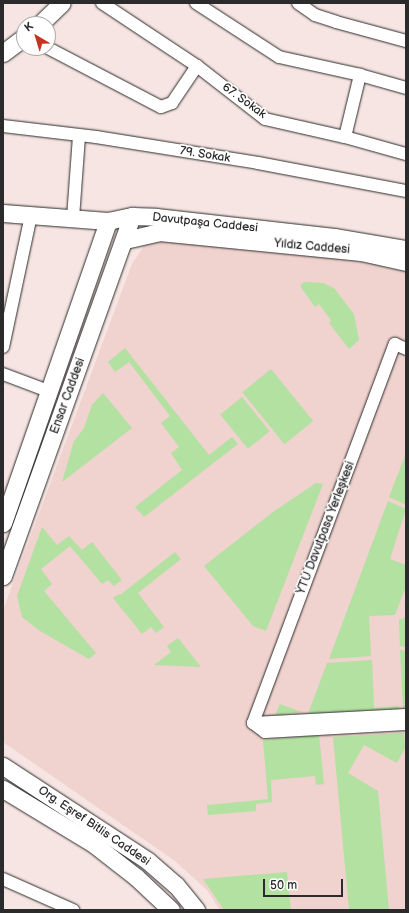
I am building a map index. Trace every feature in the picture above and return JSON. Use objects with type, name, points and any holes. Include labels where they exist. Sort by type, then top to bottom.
[{"type":"street","points":[[48,16],[62,3]]},
{"type":"street","name":"67. Sokak","points":[[102,3],[197,66],[265,119],[345,137],[406,154]]},
{"type":"street","points":[[196,3],[279,57],[360,74],[406,88]]},
{"type":"street","points":[[298,3],[315,15],[406,41]]},
{"type":"street","points":[[3,53],[16,43]]},
{"type":"street","points":[[56,52],[161,106],[172,103],[197,66]]},
{"type":"street","points":[[345,137],[360,74]]},
{"type":"street","name":"79. Sokak","points":[[3,126],[258,163],[406,191]]},
{"type":"street","points":[[73,218],[79,136]]},
{"type":"street","name":"Davutpaşa Caddesi","points":[[3,213],[108,221],[132,216],[334,237],[406,249]]},
{"type":"street","points":[[3,347],[31,215]]},
{"type":"street","name":"Ensar Caddesi","points":[[3,576],[123,235],[132,216]]},
{"type":"street","points":[[108,221],[123,235]]},
{"type":"street","name":"Ensar Caddesi","points":[[3,523],[108,221]]},
{"type":"street","name":"Yıldız Caddesi","points":[[123,235],[159,232],[361,252],[406,262]]},
{"type":"street","name":"YTU Davutpasa Yerleşkesi","points":[[253,723],[396,344],[406,349]]},
{"type":"street","points":[[3,374],[48,392]]},
{"type":"street","points":[[253,723],[406,715]]},
{"type":"street","points":[[253,723],[265,732],[406,724]]},
{"type":"street","name":"Org. Eşref Bitlis Caddesi","points":[[3,766],[148,861],[176,885],[196,910]]},
{"type":"street","name":"Org. Eşref Bitlis Caddesi","points":[[3,789],[95,845],[136,877],[171,910]]},
{"type":"street","points":[[3,878],[73,910]]},
{"type":"shaded area","points":[[164,237],[316,255],[406,269],[406,910],[220,910],[207,890],[175,861],[3,742],[3,610],[132,264],[144,246]]},
{"type":"green space","points":[[304,282],[323,283],[334,288],[354,314],[359,340],[349,349],[329,323],[331,320],[319,304],[315,307],[300,286]]},
{"type":"green space","points":[[125,348],[209,455],[232,437],[238,444],[144,517],[135,507],[182,470],[171,453],[179,447],[161,423],[170,416],[129,362],[115,372],[108,362]]},
{"type":"green space","points":[[271,369],[313,421],[284,444],[242,392]]},
{"type":"green space","points":[[103,393],[132,428],[62,482],[74,441],[84,428],[92,405]]},
{"type":"green space","points":[[242,397],[270,431],[248,449],[220,415]]},
{"type":"green space","points":[[406,453],[406,505],[389,497]]},
{"type":"green space","points":[[316,483],[323,484],[266,631],[253,626],[204,566],[273,512]]},
{"type":"green space","points":[[388,501],[406,509],[390,559],[406,565],[406,586],[395,615],[369,616],[371,656],[329,659]]},
{"type":"green space","points":[[42,527],[57,545],[69,536],[82,550],[92,542],[122,580],[114,586],[108,580],[102,584],[70,546],[41,569],[52,584],[44,591],[96,653],[89,659],[40,631],[22,617],[17,596]]},
{"type":"green space","points":[[175,552],[181,559],[138,593],[164,627],[156,633],[151,627],[142,634],[113,598],[119,594],[120,595]]},
{"type":"green space","points":[[406,617],[406,647],[400,646],[399,620]]},
{"type":"green space","points":[[178,638],[201,667],[154,665],[171,652],[167,646]]},
{"type":"green space","points":[[400,650],[406,651],[406,708],[403,709]]},
{"type":"green space","points":[[372,660],[374,708],[399,706],[399,709],[308,714],[327,663]]},
{"type":"green space","points":[[280,704],[299,711],[302,712],[275,715]]},
{"type":"green space","points":[[404,733],[405,748],[397,763],[364,745],[348,773],[378,791],[389,910],[349,910],[333,737]]},
{"type":"green space","points":[[319,735],[324,784],[316,785],[315,776],[271,780],[272,802],[256,804],[256,811],[208,815],[207,805],[268,799],[263,740]]},
{"type":"green space","points":[[287,872],[291,910],[224,910],[203,879]]}]
